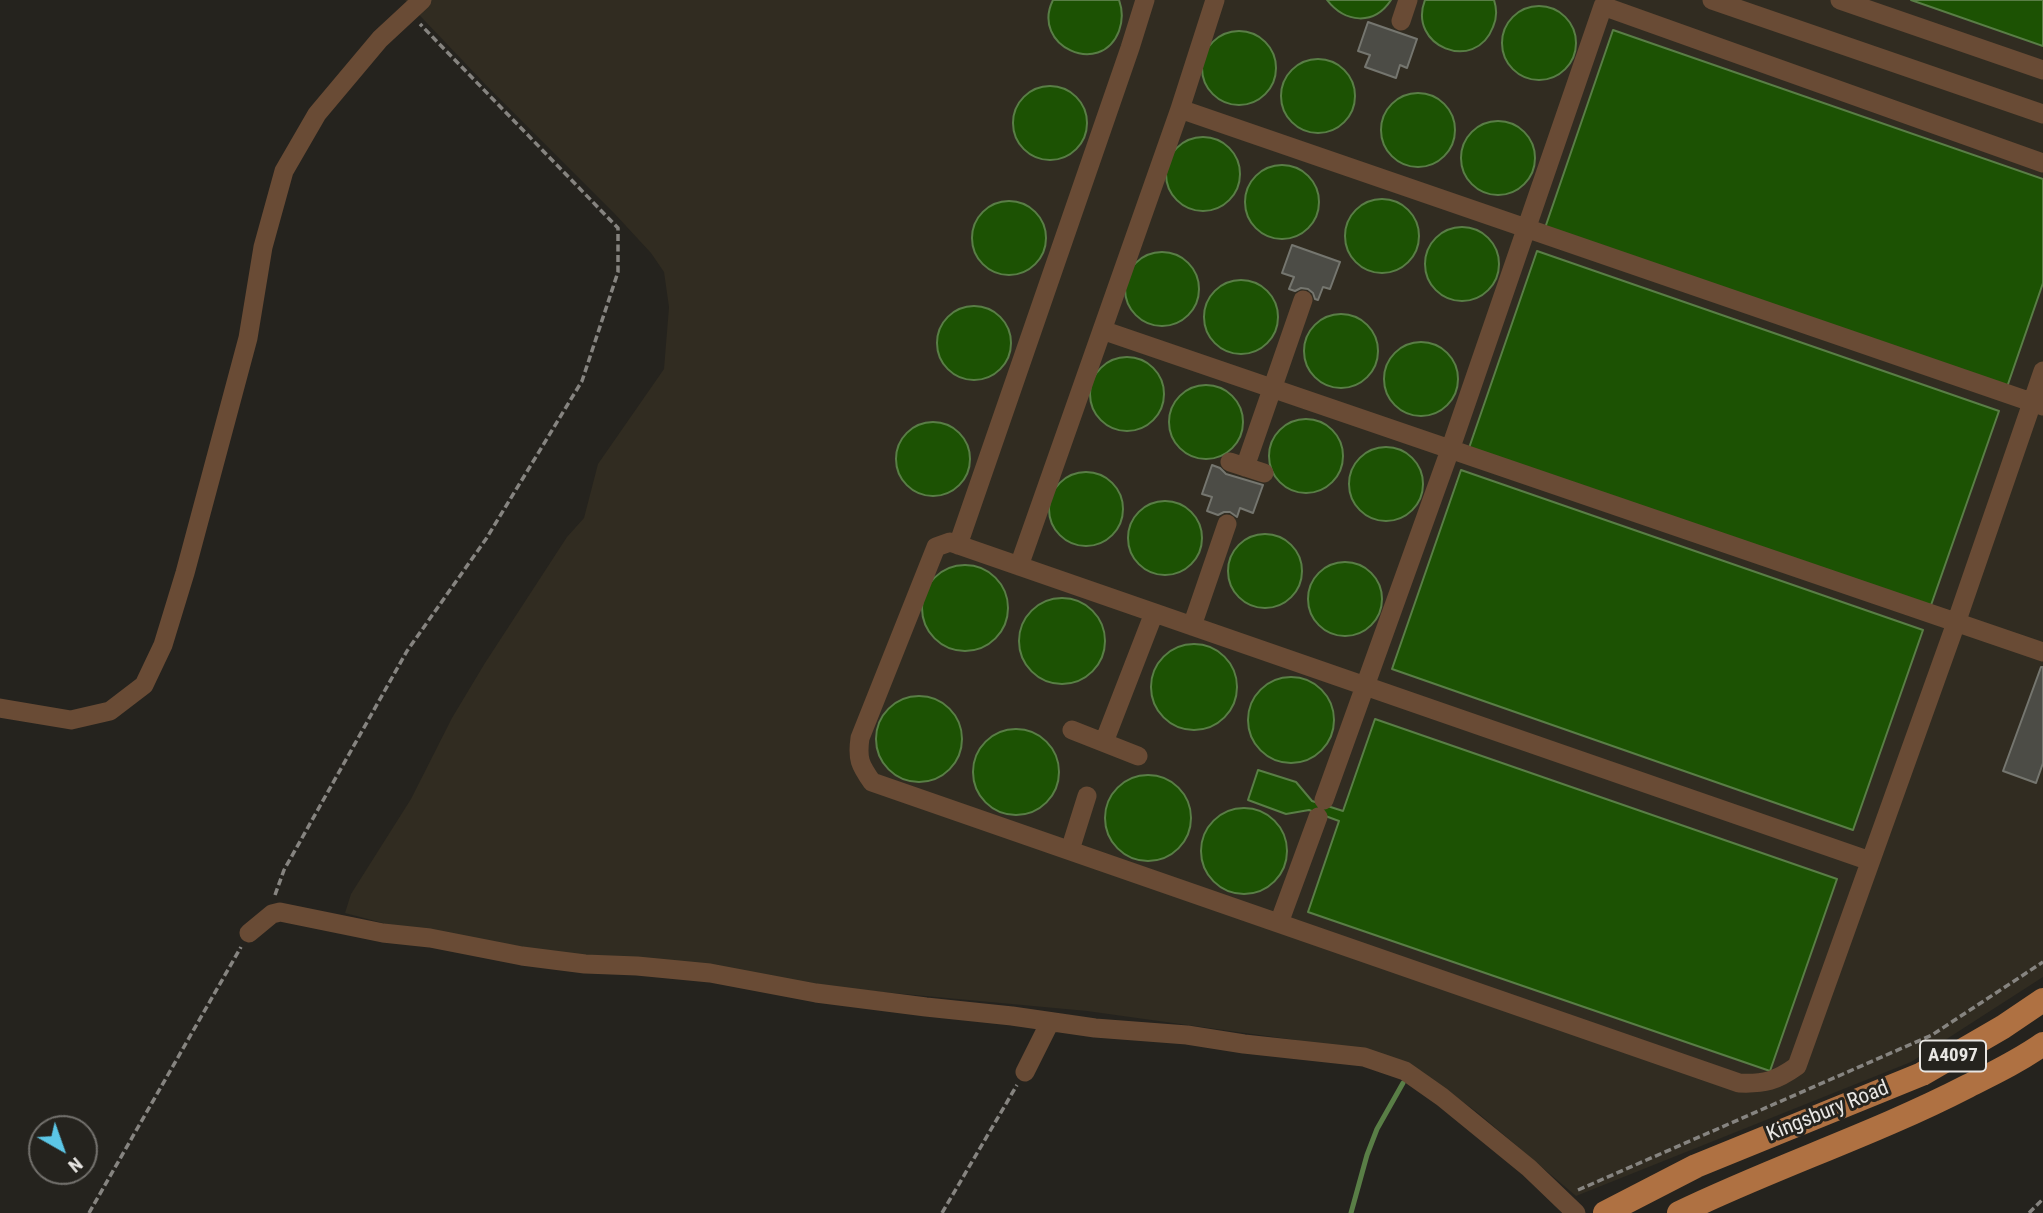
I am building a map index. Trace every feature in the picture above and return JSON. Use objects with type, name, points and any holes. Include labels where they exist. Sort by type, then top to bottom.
[{"type":"main road","name":"Kingsbury Road","points":[[1605,1213],[1696,1166],[1922,1074],[2003,1027],[2043,1000]]},
{"type":"main road","name":"Kingsbury Road","points":[[1679,1213],[1731,1188],[1936,1103],[2024,1058],[2043,1044]]},
{"type":"lane","points":[[958,545],[1130,48],[1144,0]]},
{"type":"lane","points":[[1018,566],[1180,109],[1214,0]]},
{"type":"lane","points":[[1401,22],[1408,0]]},
{"type":"lane","points":[[1713,0],[2043,114]]},
{"type":"lane","points":[[1840,0],[2043,70]]},
{"type":"lane","points":[[1279,923],[1450,450],[1525,228],[1595,3],[2043,163]]},
{"type":"lane","points":[[0,708],[71,720],[110,711],[144,685],[163,645],[185,573],[248,338],[263,247],[284,171],[317,114],[380,39],[415,6]]},
{"type":"lane","points":[[1180,109],[2038,405]]},
{"type":"lane","points":[[1246,467],[1304,300]]},
{"type":"lane","points":[[1102,330],[2043,652]]},
{"type":"lane","points":[[1870,861],[950,542],[936,547],[860,738],[858,754],[862,767],[872,782],[1739,1083],[1762,1084],[1783,1077],[1797,1066],[2038,405],[2043,371]]},
{"type":"lane","points":[[1192,626],[1227,524]]},
{"type":"lane","points":[[1104,742],[1154,613]]},
{"type":"lane","points":[[1072,730],[1138,756]]},
{"type":"lane","points":[[1070,850],[1087,796]]},
{"type":"lane","points":[[249,933],[272,914],[281,912],[383,933],[430,938],[522,956],[585,964],[710,973],[816,993],[1095,1028],[1187,1035],[1364,1057],[1405,1071],[1442,1097],[1522,1161],[1576,1213]]},
{"type":"lane","points":[[1025,1072],[1050,1022]]},
{"type":"path","points":[[265,919],[284,870],[407,650],[486,539],[582,381],[618,272],[618,228],[415,6]]},
{"type":"path","points":[[89,1213],[249,933]]},
{"type":"path","points":[[1560,1197],[1932,1035],[2043,962]]},
{"type":"path","points":[[942,1213],[1025,1072]]},
{"type":"path","points":[[2029,1213],[2043,1199]]},
{"type":"shaded area","points":[[405,0],[2043,0],[2043,977],[1911,1062],[1576,1196],[1478,1113],[1437,1083],[1295,1040],[1087,1011],[839,988],[572,955],[394,926],[345,913],[351,894],[411,799],[452,718],[485,663],[567,537],[584,518],[598,464],[664,369],[669,307],[664,272],[651,253]]},
{"type":"shaded area","points":[[1053,0],[1119,0],[1122,16],[1119,31],[1110,45],[1098,52],[1084,54],[1071,50],[1059,42],[1051,31],[1048,16]]},
{"type":"shaded area","points":[[1327,0],[1391,0],[1376,14],[1359,18],[1342,13]]},
{"type":"shaded area","points":[[1425,0],[1494,0],[1496,14],[1493,27],[1484,41],[1472,49],[1459,51],[1446,48],[1434,41],[1426,30],[1422,16]]},
{"type":"shaded area","points":[[1911,0],[2043,0],[2043,46]]},
{"type":"shaded area","points":[[1539,6],[1560,12],[1570,22],[1576,43],[1570,64],[1560,74],[1539,80],[1518,74],[1508,64],[1502,43],[1508,22],[1518,12]]},
{"type":"shaded area","points":[[1613,30],[2043,179],[2043,283],[2007,387],[1545,228]]},
{"type":"shaded area","points":[[1239,31],[1253,34],[1265,42],[1273,54],[1276,68],[1273,82],[1265,94],[1253,102],[1239,105],[1225,102],[1213,94],[1205,82],[1202,68],[1205,54],[1213,42],[1225,34]]},
{"type":"shaded area","points":[[1318,59],[1339,65],[1349,75],[1355,96],[1349,117],[1339,127],[1318,133],[1297,127],[1287,117],[1281,96],[1287,75],[1297,65]]},
{"type":"shaded area","points":[[1050,86],[1071,92],[1081,102],[1087,123],[1081,144],[1071,154],[1050,160],[1029,154],[1019,144],[1013,123],[1019,102],[1029,92]]},
{"type":"shaded area","points":[[1418,93],[1439,99],[1449,109],[1455,130],[1449,151],[1439,161],[1418,167],[1397,161],[1387,151],[1381,130],[1387,109],[1397,99]]},
{"type":"shaded area","points":[[1498,121],[1519,127],[1529,137],[1535,158],[1529,179],[1519,189],[1498,195],[1477,189],[1467,179],[1461,158],[1467,137],[1477,127]]},
{"type":"shaded area","points":[[1203,137],[1217,140],[1229,148],[1237,160],[1240,174],[1237,188],[1229,200],[1217,208],[1203,211],[1189,208],[1177,200],[1169,188],[1166,174],[1169,160],[1177,148],[1189,140]]},
{"type":"shaded area","points":[[1282,165],[1303,171],[1313,181],[1319,202],[1313,223],[1303,233],[1282,239],[1261,233],[1251,223],[1245,202],[1251,181],[1261,171]]},
{"type":"shaded area","points":[[1382,199],[1403,205],[1413,215],[1419,236],[1413,257],[1403,267],[1382,273],[1361,267],[1351,257],[1345,236],[1351,215],[1361,205]]},
{"type":"shaded area","points":[[1009,201],[1030,207],[1040,217],[1046,238],[1040,259],[1030,269],[1009,275],[988,269],[978,259],[972,238],[978,217],[988,207]]},
{"type":"shaded area","points":[[1462,227],[1483,233],[1493,243],[1499,264],[1493,285],[1483,295],[1462,301],[1441,295],[1431,285],[1425,264],[1431,243],[1441,233]]},
{"type":"shaded area","points":[[1537,251],[1999,411],[1930,608],[1469,448]]},
{"type":"shaded area","points":[[1162,252],[1176,255],[1188,263],[1196,275],[1199,289],[1196,303],[1188,315],[1176,323],[1162,326],[1148,323],[1136,315],[1128,303],[1125,289],[1128,275],[1136,263],[1148,255]]},
{"type":"shaded area","points":[[1241,280],[1262,286],[1272,296],[1278,317],[1272,338],[1262,348],[1241,354],[1220,348],[1210,338],[1204,317],[1210,296],[1220,286]]},
{"type":"shaded area","points":[[974,306],[995,312],[1005,322],[1011,343],[1005,364],[995,374],[974,380],[953,374],[943,364],[937,343],[943,322],[953,312]]},
{"type":"shaded area","points":[[1341,314],[1362,320],[1372,330],[1378,351],[1372,372],[1362,382],[1341,388],[1320,382],[1310,372],[1304,351],[1310,330],[1320,320]]},
{"type":"shaded area","points":[[1421,342],[1442,348],[1452,358],[1458,379],[1452,400],[1442,410],[1421,416],[1400,410],[1390,400],[1384,379],[1390,358],[1400,348]]},
{"type":"shaded area","points":[[1127,357],[1148,363],[1158,373],[1164,394],[1158,415],[1148,425],[1127,431],[1106,425],[1096,415],[1090,394],[1096,373],[1106,363]]},
{"type":"shaded area","points":[[1206,385],[1227,391],[1237,401],[1243,422],[1237,443],[1227,453],[1206,459],[1185,453],[1175,443],[1169,422],[1175,401],[1185,391]]},
{"type":"shaded area","points":[[1306,419],[1327,425],[1337,435],[1343,456],[1337,477],[1327,487],[1306,493],[1285,487],[1275,477],[1269,456],[1275,435],[1285,425]]},
{"type":"shaded area","points":[[933,422],[954,428],[964,438],[970,459],[964,480],[954,490],[933,496],[912,490],[902,480],[896,459],[902,438],[912,428]]},
{"type":"shaded area","points":[[1386,447],[1407,453],[1417,463],[1423,484],[1417,505],[1407,515],[1386,521],[1365,515],[1355,505],[1349,484],[1355,463],[1365,453]]},
{"type":"shaded area","points":[[1461,470],[1923,630],[1853,830],[1392,669]]},
{"type":"shaded area","points":[[1086,472],[1107,478],[1117,488],[1123,509],[1117,530],[1107,540],[1086,546],[1065,540],[1055,530],[1049,509],[1055,488],[1065,478]]},
{"type":"shaded area","points":[[1165,501],[1186,507],[1196,517],[1202,538],[1196,559],[1186,569],[1165,575],[1144,569],[1134,559],[1128,538],[1134,517],[1144,507]]},
{"type":"shaded area","points":[[1265,534],[1286,540],[1296,550],[1302,571],[1296,592],[1286,602],[1265,608],[1244,602],[1234,592],[1228,571],[1234,550],[1244,540]]},
{"type":"shaded area","points":[[1345,562],[1366,568],[1376,578],[1382,599],[1376,620],[1366,630],[1345,636],[1324,630],[1314,620],[1308,599],[1314,578],[1324,568]]},
{"type":"shaded area","points":[[965,565],[989,572],[1001,584],[1008,608],[1001,632],[989,644],[965,651],[941,644],[929,632],[922,608],[929,584],[941,572]]},
{"type":"shaded area","points":[[1062,598],[1086,605],[1098,617],[1105,641],[1098,665],[1086,677],[1062,684],[1038,677],[1026,665],[1019,641],[1026,617],[1038,605]]},
{"type":"shaded area","points":[[1194,644],[1218,651],[1230,663],[1237,687],[1230,711],[1218,723],[1194,730],[1170,723],[1158,711],[1151,687],[1158,663],[1170,651]]},
{"type":"shaded area","points":[[1291,677],[1315,684],[1327,696],[1334,720],[1327,744],[1315,756],[1291,763],[1267,756],[1255,744],[1248,720],[1255,696],[1267,684]]},
{"type":"shaded area","points":[[919,696],[943,703],[955,715],[962,739],[955,763],[943,775],[919,782],[895,775],[883,763],[876,739],[883,715],[895,703]]},
{"type":"shaded area","points":[[1375,719],[1837,879],[1770,1071],[1308,912],[1339,821],[1309,810],[1286,814],[1248,800],[1258,770],[1296,782],[1312,801],[1343,811]]},
{"type":"shaded area","points":[[1016,729],[1040,736],[1052,748],[1059,772],[1052,796],[1040,808],[1016,815],[992,808],[980,796],[973,772],[980,748],[992,736]]},
{"type":"shaded area","points":[[1148,775],[1172,782],[1184,794],[1191,818],[1184,842],[1172,854],[1148,861],[1124,854],[1112,842],[1105,818],[1112,794],[1124,782]]},
{"type":"shaded area","points":[[1244,808],[1268,815],[1280,827],[1287,851],[1280,875],[1268,887],[1244,894],[1220,887],[1208,875],[1201,851],[1208,827],[1220,815]]},
{"type":"building","points":[[1368,22],[1417,39],[1407,68],[1400,65],[1396,78],[1365,67],[1370,55],[1358,51]]},
{"type":"building","points":[[1292,245],[1340,262],[1330,289],[1323,287],[1318,300],[1308,289],[1289,289],[1294,277],[1282,273]]},
{"type":"building","points":[[1212,465],[1226,474],[1263,485],[1253,513],[1240,508],[1237,517],[1230,512],[1218,515],[1207,511],[1212,497],[1202,494]]},
{"type":"building","points":[[2041,667],[2043,763],[2036,783],[2003,771]]},
{"type":"waterway","points":[[1351,1213],[1377,1129],[1403,1083]]}]
